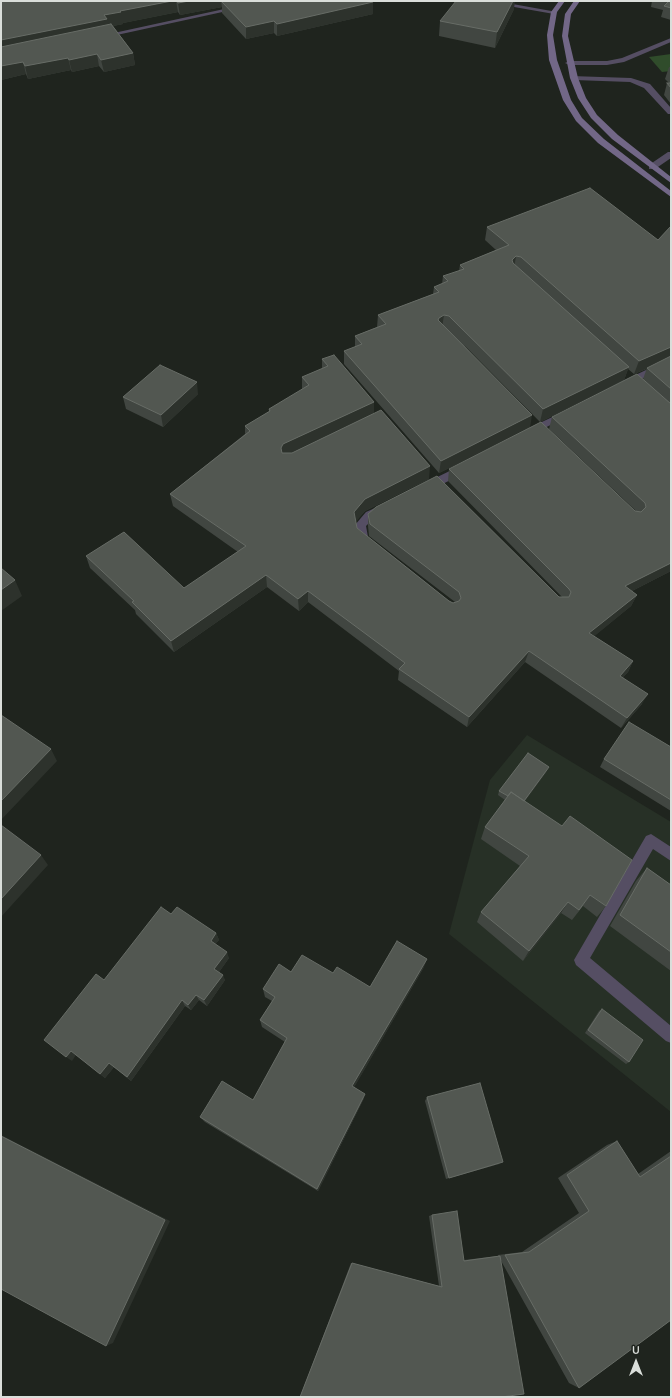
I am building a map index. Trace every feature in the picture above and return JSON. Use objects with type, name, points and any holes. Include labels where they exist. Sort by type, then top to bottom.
[{"type":"main road","points":[[562,1],[554,12],[550,35],[553,60],[567,100],[579,118],[601,141],[671,196]]},
{"type":"main road","points":[[577,1],[568,14],[564,36],[569,63],[582,98],[594,116],[615,137],[671,181]]},
{"type":"main road","points":[[554,12],[568,14]]},
{"type":"street","points":[[93,38],[270,1]]},
{"type":"street","points":[[483,1],[554,12]]},
{"type":"street","points":[[569,63],[607,63],[624,60],[671,40]]},
{"type":"street","points":[[574,78],[631,80],[647,86],[671,112]]},
{"type":"street","points":[[652,167],[671,154]]},
{"type":"street","points":[[620,386],[671,361]]},
{"type":"street","points":[[518,438],[572,410]]},
{"type":"street","points":[[418,492],[472,464]]},
{"type":"street","points":[[374,548],[363,539],[360,525],[370,515],[390,505]]},
{"type":"street","points":[[671,855],[651,840],[581,960],[671,1036]]},
{"type":"shaded area","points":[[527,735],[671,822],[671,1112],[449,934],[490,780]]},
{"type":"green space","points":[[671,54],[671,71],[662,72],[649,57]]},
{"type":"building","points":[[1,1],[172,1],[104,15],[107,19],[1,40]]},
{"type":"building","points":[[177,1],[189,1],[178,3]]},
{"type":"building","points":[[221,1],[373,2],[277,24],[274,21],[246,27]]},
{"type":"building","points":[[456,1],[513,1],[497,32],[440,21]]},
{"type":"building","points":[[671,1],[671,8],[664,6]]},
{"type":"building","points":[[111,24],[133,53],[101,60],[97,54],[69,60],[68,58],[25,66],[23,62],[1,66],[1,47]]},
{"type":"building","points":[[590,188],[658,240],[671,226],[671,347],[639,361],[521,257],[516,256],[512,260],[513,263],[629,367],[543,409],[449,316],[444,315],[438,320],[532,415],[441,461],[344,351],[362,344],[355,336],[386,324],[378,315],[439,292],[434,287],[448,281],[443,276],[464,269],[460,265],[509,245],[487,227]]},
{"type":"building","points":[[334,355],[374,402],[283,444],[281,448],[282,453],[292,453],[381,410],[430,466],[365,499],[354,512],[357,528],[453,603],[459,601],[461,598],[459,592],[370,524],[368,514],[376,507],[437,476],[559,597],[569,597],[571,592],[569,589],[449,469],[541,422],[635,511],[641,512],[646,507],[645,503],[552,417],[637,374],[671,404],[671,563],[625,586],[637,595],[589,633],[633,661],[620,676],[648,694],[627,718],[529,651],[469,717],[399,669],[405,663],[308,591],[298,599],[266,575],[171,641],[132,602],[134,601],[86,556],[124,532],[184,588],[246,546],[170,494],[250,431],[245,426],[270,411],[269,409],[309,385],[302,377],[328,366],[322,359]]},
{"type":"building","points":[[671,356],[671,389],[647,368]]},
{"type":"building","points":[[160,365],[197,382],[161,415],[123,397]]},
{"type":"building","points":[[1,568],[15,580],[1,590]]},
{"type":"building","points":[[1,715],[51,749],[1,801]]},
{"type":"building","points":[[629,722],[671,747],[671,800],[604,759]]},
{"type":"building","points":[[528,753],[549,767],[524,801],[511,792],[508,796],[499,791]]},
{"type":"building","points":[[511,792],[562,826],[570,816],[632,860],[606,906],[590,895],[579,910],[568,902],[529,951],[481,912],[529,856],[485,827]]},
{"type":"building","points":[[1,825],[41,855],[1,899]]},
{"type":"building","points":[[647,868],[671,885],[671,952],[620,915]]},
{"type":"building","points":[[161,907],[171,914],[177,907],[216,933],[211,941],[227,952],[214,969],[223,975],[204,1000],[196,995],[188,1005],[182,1000],[127,1077],[109,1063],[100,1074],[71,1051],[66,1057],[44,1040],[96,974],[104,980]]},
{"type":"building","points":[[397,941],[427,959],[352,1086],[365,1094],[317,1189],[200,1117],[222,1081],[253,1100],[287,1038],[260,1020],[275,997],[263,989],[279,964],[291,972],[302,955],[333,973],[337,967],[370,987]]},
{"type":"building","points":[[602,1009],[643,1040],[629,1062],[588,1030]]},
{"type":"building","points":[[480,1083],[503,1162],[449,1178],[427,1097]]},
{"type":"building","points":[[1,1136],[165,1220],[106,1346],[1,1289]]},
{"type":"building","points":[[617,1141],[640,1177],[671,1156],[671,1320],[579,1388],[505,1255],[529,1252],[589,1211],[567,1175]]},
{"type":"building","points":[[457,1211],[464,1261],[500,1256],[524,1394],[501,1397],[300,1397],[352,1263],[442,1287],[432,1215]]}]
